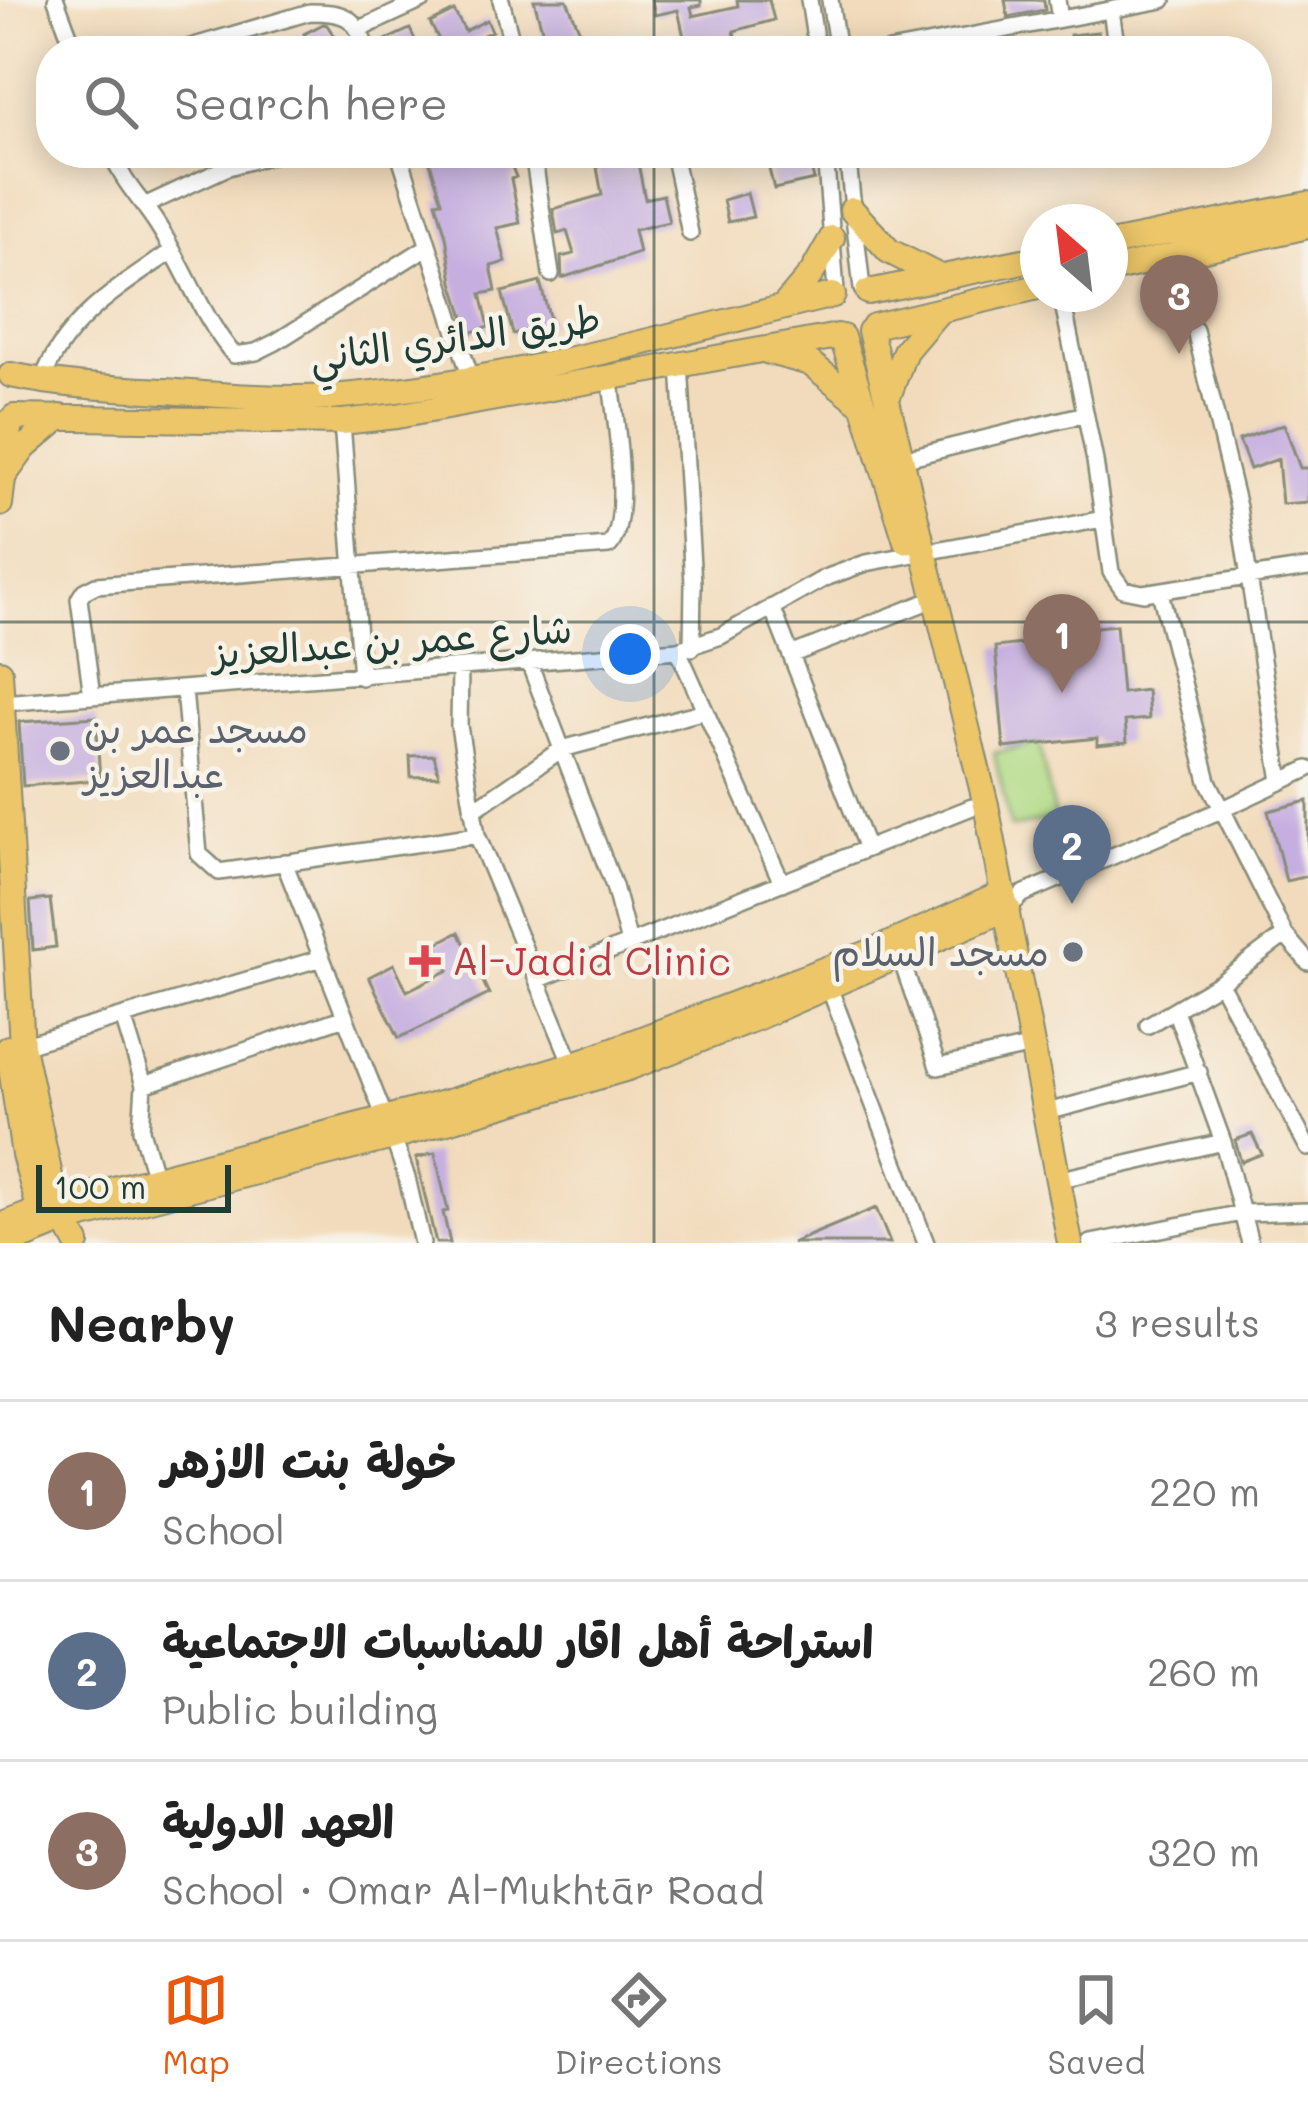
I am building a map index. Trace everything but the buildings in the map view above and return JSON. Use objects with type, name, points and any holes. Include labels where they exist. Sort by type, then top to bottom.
[{"type":"main road","points":[[1128,240],[1308,204]]},
{"type":"main road","points":[[852,210],[890,250],[938,276]]},
{"type":"main road","points":[[1128,266],[1308,226]]},
{"type":"main road","points":[[783,308],[812,273],[832,238]]},
{"type":"main road","points":[[1020,261],[865,291],[848,287],[834,293],[826,319],[840,336],[902,459],[924,603],[972,807],[1003,902],[1019,1049],[1058,1243]]},
{"type":"main road","points":[[865,291],[878,310],[872,328],[876,405],[1003,902],[1070,1243]]},
{"type":"main road","points":[[840,336],[857,338],[872,328],[1020,292]]},
{"type":"main road","name":"طريق الدائري الثاني","points":[[8,421],[60,417],[342,422],[430,399],[470,380],[641,345],[834,293]]},
{"type":"main road","points":[[876,405],[905,351],[938,313]]},
{"type":"main road","name":"طريق الدائري الثاني","points":[[5,372],[42,381],[279,398],[430,399],[610,377],[840,336]]},
{"type":"main road","points":[[761,350],[810,363],[876,405]]},
{"type":"main road","points":[[0,504],[8,421],[21,400],[17,382],[5,372]]},
{"type":"main road","points":[[4,476],[25,447],[60,417]]},
{"type":"main road","points":[[0,671],[11,1078],[55,1225]]},
{"type":"main road","points":[[0,1226],[55,1225],[576,1073],[667,1054],[900,956],[1003,902]]},
{"type":"main road","points":[[576,1073],[661,1035],[1003,902]]},
{"type":"main road","points":[[4,942],[55,1225]]},
{"type":"main road","points":[[10,1243],[155,1178],[389,1127]]},
{"type":"street","points":[[56,0],[69,36]]},
{"type":"street","points":[[360,28],[423,0]]},
{"type":"street","points":[[501,0],[510,36]]},
{"type":"street","points":[[809,0],[815,36]]},
{"type":"street","points":[[830,0],[836,36]]},
{"type":"street","points":[[1057,0],[1060,19]]},
{"type":"street","points":[[969,36],[1163,0]]},
{"type":"street","points":[[220,36],[306,6],[340,13],[360,28],[362,36]]},
{"type":"street","points":[[1111,10],[1115,36]]},
{"type":"street","points":[[118,168],[234,356],[276,342],[427,247]]},
{"type":"street","points":[[144,206],[225,168]]},
{"type":"street","points":[[403,168],[470,380]]},
{"type":"street","points":[[534,168],[551,274]]},
{"type":"street","points":[[676,168],[690,233]]},
{"type":"street","points":[[826,168],[834,293]]},
{"type":"street","points":[[848,168],[865,291]]},
{"type":"street","points":[[42,381],[50,358],[71,327],[172,251]]},
{"type":"street","points":[[1064,312],[1117,583],[1131,592],[1160,592],[1308,568]]},
{"type":"street","points":[[1195,330],[1228,459],[1251,577],[1281,781]]},
{"type":"street","points":[[680,364],[693,583],[685,649],[706,711],[782,883]]},
{"type":"street","points":[[92,697],[79,599],[88,588],[106,582],[351,568],[613,544],[620,509],[610,377]]},
{"type":"street","points":[[902,459],[1085,414]]},
{"type":"street","points":[[342,422],[362,677]]},
{"type":"street","name":"شارع عمر بن عبدالعزيز","points":[[2,703],[685,649],[825,578],[917,551],[1103,519]]},
{"type":"street","points":[[1160,592],[1208,781],[1285,935],[1308,962]]},
{"type":"street","points":[[793,654],[924,603]]},
{"type":"street","points":[[772,607],[866,846]]},
{"type":"street","points":[[530,664],[614,886],[629,943]]},
{"type":"street","points":[[460,670],[459,726],[477,836],[576,1073]]},
{"type":"street","points":[[184,690],[202,860],[219,872],[477,836]]},
{"type":"street","points":[[472,811],[562,749],[706,711]]},
{"type":"street","points":[[1003,902],[1308,769]]},
{"type":"street","points":[[537,980],[972,807]]},
{"type":"street","points":[[284,862],[389,1127],[422,1243]]},
{"type":"street","points":[[1148,1025],[1220,983],[1285,935]]},
{"type":"street","points":[[900,956],[938,1067],[1019,1049]]},
{"type":"street","points":[[22,1046],[322,958]]},
{"type":"street","points":[[1220,983],[1308,1148]]},
{"type":"street","points":[[830,987],[926,1243]]},
{"type":"street","points":[[1175,1010],[1223,1142],[1250,1243]]},
{"type":"street","points":[[123,1017],[144,1085],[141,1130],[155,1178]]},
{"type":"street","points":[[144,1085],[345,1017]]},
{"type":"street","points":[[1043,1113],[1198,1072]]},
{"type":"street","points":[[1057,1180],[1223,1142]]},
{"type":"street","points":[[1090,1243],[1173,1235],[1242,1213],[1308,1211]]},
{"type":"green space","points":[[1039,743],[1055,819],[1011,828],[994,753]]},
{"type":"place","name":"العهد الدولية","points":[[1179,354]]},
{"type":"place","name":"خولة بنت الازهر","points":[[1062,693]]},
{"type":"place","name":"مسجد عمر بن عبدالعزيز","points":[[60,751]]},
{"type":"place","name":"استراحة أهل اقار للمناسبات الاجتماعية","points":[[1072,904]]},
{"type":"place","name":"مسجد السلام","points":[[1073,952]]},
{"type":"place","name":"Al-Jadid Clinic","points":[[425,961]]}]
